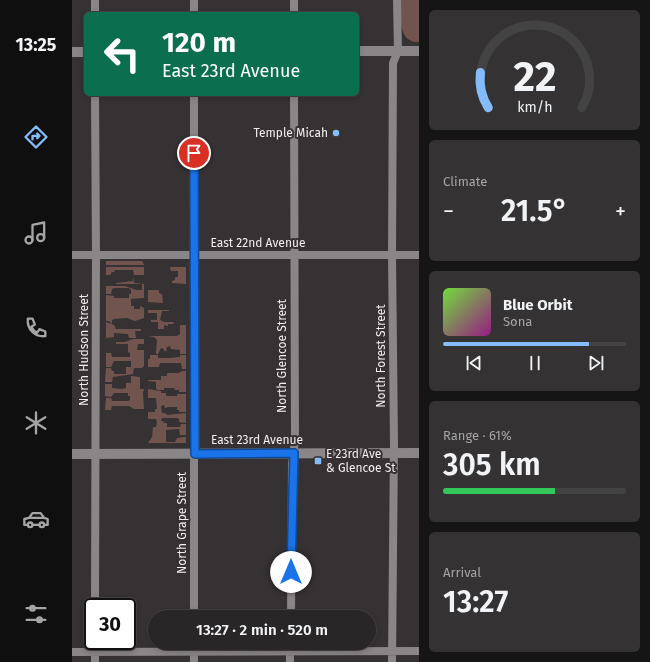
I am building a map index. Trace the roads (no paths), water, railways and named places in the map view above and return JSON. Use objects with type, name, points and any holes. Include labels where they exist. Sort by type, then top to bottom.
[{"type":"street","points":[[95,0],[95,12]]},
{"type":"street","points":[[194,0],[194,12]]},
{"type":"street","points":[[294,0],[294,12]]},
{"type":"street","name":"North Forest Street","points":[[392,662],[394,453],[392,255],[394,63],[398,51],[397,0]]},
{"type":"street","points":[[359,51],[419,51]]},
{"type":"street","points":[[72,52],[84,52]]},
{"type":"street","name":"North Hudson Street","points":[[95,96],[96,598]]},
{"type":"street","name":"North Grape Street","points":[[194,96],[194,610]]},
{"type":"street","name":"North Glencoe Street","points":[[291,610],[294,453],[294,96]]},
{"type":"street","name":"East 22nd Avenue","points":[[72,255],[419,255]]},
{"type":"street","name":"East 23rd Avenue","points":[[72,454],[419,453]]},
{"type":"street","points":[[72,652],[148,649]]},
{"type":"street","points":[[194,650],[194,662]]},
{"type":"street","points":[[290,650],[290,662]]},
{"type":"street","points":[[366,650],[419,651]]},
{"type":"street","points":[[95,652],[95,662]]},
{"type":"place","name":"Temple Micah","points":[[336,133]]},
{"type":"place","name":"E 23rd Ave & Glencoe St","points":[[318,461]]}]
